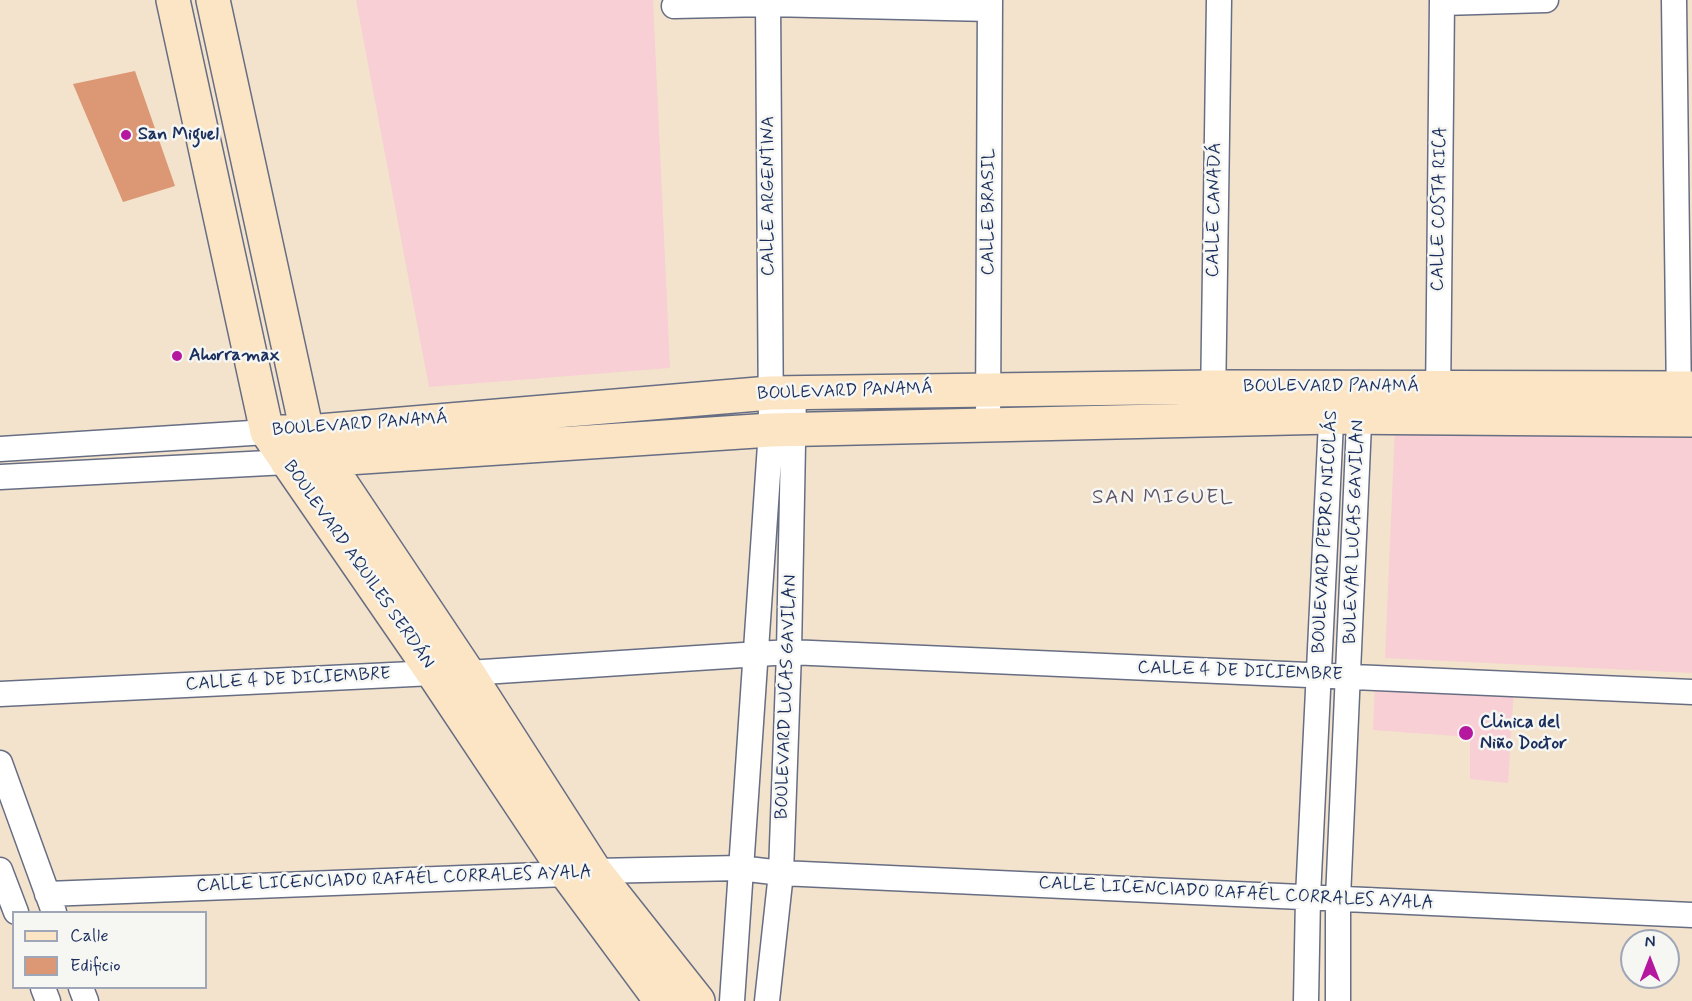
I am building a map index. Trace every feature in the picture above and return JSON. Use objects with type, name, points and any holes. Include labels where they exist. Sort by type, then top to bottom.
[{"type":"street","name":"BOULEVARD AQUILES SERDÁN","points":[[173,0],[267,432],[433,673],[581,873],[698,1001]]},
{"type":"street","name":"BOULEVARD AQUILES SERDÁN","points":[[213,0],[308,432],[468,673],[581,873],[661,1001]]},
{"type":"street","name":"CALLE CANADÁ","points":[[1213,420],[1219,0]]},
{"type":"street","points":[[1442,1],[1546,0]]},
{"type":"street","points":[[1674,0],[1686,387],[1685,420]]},
{"type":"street","name":"CALLE COSTA RICA","points":[[1438,418],[1442,1]]},
{"type":"street","points":[[674,6],[768,2],[990,5]]},
{"type":"street","name":"CALLE ARGENTINA","points":[[768,2],[782,392]]},
{"type":"street","name":"CALLE BRASIL","points":[[988,424],[990,5]]},
{"type":"street","name":"BOULEVARD PANAMÁ","points":[[0,477],[327,461],[783,430],[1213,420],[1346,402],[1438,386],[1686,387]]},
{"type":"street","name":"BOULEVARD PANAMÁ","points":[[0,449],[267,432],[308,432],[782,392],[988,388],[1212,387],[1346,402],[1438,418],[1685,420]]},
{"type":"street","name":"BOULEVARD LUCAS GAVILAN","points":[[766,1001],[781,873],[789,652],[782,392]]},
{"type":"street","name":"BULEVAR LUCAS GAVILAN","points":[[1338,1001],[1338,898],[1348,676],[1346,402]]},
{"type":"street","name":"BOULEVARD PEDRO NICOLÁS","points":[[1306,1001],[1308,897],[1319,676],[1346,402]]},
{"type":"street","name":"BOULEVARD LUCAS GAVILAN","points":[[732,1001],[756,654],[783,430]]},
{"type":"street","name":"CALLE 4 DE DICIEMBRE","points":[[0,694],[468,673],[789,652],[1692,692]]},
{"type":"street","points":[[0,763],[51,903]]},
{"type":"street","name":"CALLE LICENCIADO RAFAÉL CORRALES AYALA","points":[[51,903],[581,873],[740,868],[781,873],[1692,915]]},
{"type":"shaded area","points":[[356,0],[653,0],[670,368],[429,387]]},
{"type":"shaded area","points":[[1395,427],[1692,430],[1692,673],[1385,658]]},
{"type":"shaded area","name":"Clinica del Niño Doctor","points":[[1375,682],[1514,689],[1508,783],[1470,779],[1470,737],[1373,730]]},
{"type":"building","name":"San Miguel","points":[[135,71],[175,186],[123,202],[73,84]]},
{"type":"place","name":"San Miguel","points":[[126,135]]},
{"type":"place","name":"Ahorramax","points":[[177,356]]},
{"type":"place","name":"Clinica del Niño Doctor","points":[[1466,733]]},
{"type":"district","name":"SAN MIGUEL","points":[[1163,499]]}]
